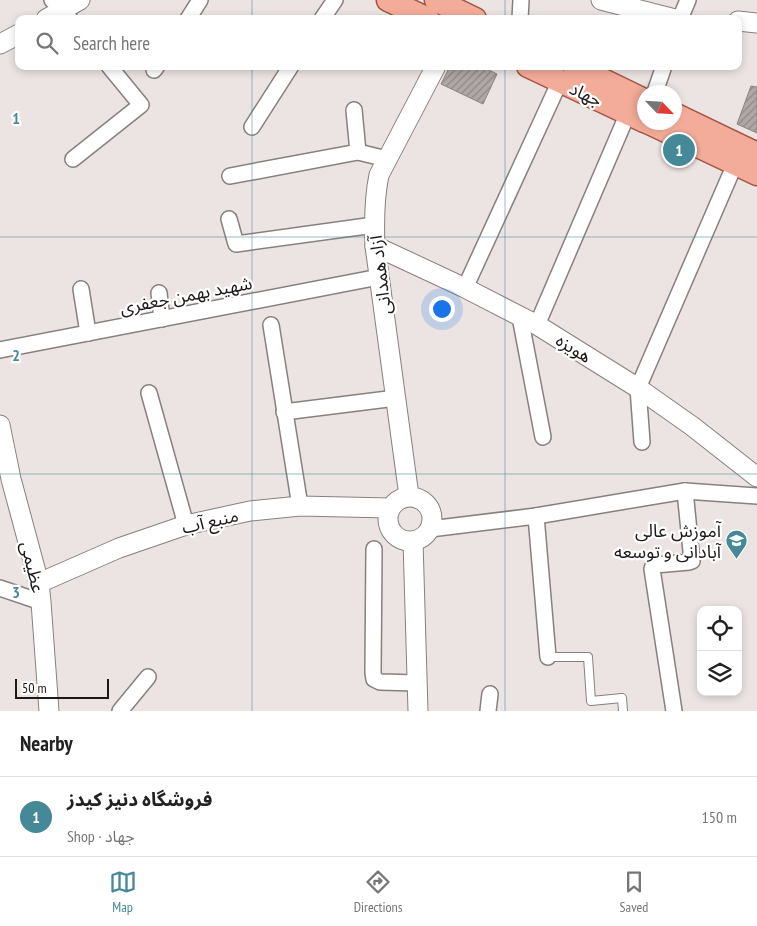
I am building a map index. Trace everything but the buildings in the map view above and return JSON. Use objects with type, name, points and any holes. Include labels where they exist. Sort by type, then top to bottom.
[{"type":"main road","points":[[388,0],[420,15]]},
{"type":"main road","points":[[436,0],[466,13]]},
{"type":"main road","name":"جهاد","points":[[548,70],[567,74],[637,112]]},
{"type":"main road","points":[[682,118],[757,154]]},
{"type":"main road","name":"جهاد","points":[[671,130],[757,174]]},
{"type":"street","points":[[62,9],[80,0]]},
{"type":"street","points":[[191,15],[200,0]]},
{"type":"street","points":[[325,15],[335,0]]},
{"type":"street","points":[[520,15],[521,0]]},
{"type":"street","points":[[601,0],[659,15]]},
{"type":"street","points":[[682,15],[688,0]]},
{"type":"street","points":[[742,21],[757,23]]},
{"type":"street","points":[[0,44],[15,36]]},
{"type":"street","points":[[73,159],[141,105],[112,70]]},
{"type":"street","points":[[252,127],[289,70]]},
{"type":"street","name":"آزاد همدانی","points":[[409,496],[375,246],[374,205],[379,174],[434,70]]},
{"type":"street","points":[[657,85],[662,70]]},
{"type":"street","points":[[465,288],[567,74]]},
{"type":"street","points":[[354,110],[358,152]]},
{"type":"street","points":[[538,326],[637,122]]},
{"type":"street","points":[[230,176],[358,152],[387,159]]},
{"type":"street","points":[[642,442],[638,388],[735,164]]},
{"type":"street","points":[[229,219],[236,244],[374,225]]},
{"type":"street","name":"هویزه","points":[[375,246],[465,288],[538,326],[638,388],[692,426],[757,477]]},
{"type":"street","name":"شهید بهمن جعفری","points":[[0,350],[379,277]]},
{"type":"street","points":[[81,289],[88,333]]},
{"type":"street","points":[[159,293],[162,318]]},
{"type":"street","points":[[520,317],[543,436]]},
{"type":"street","points":[[271,325],[300,506]]},
{"type":"street","points":[[149,393],[186,525]]},
{"type":"street","points":[[284,412],[396,398]]},
{"type":"street","name":"عظیمی","points":[[0,425],[11,479],[39,583],[50,711]]},
{"type":"street","points":[[430,529],[536,516],[685,492],[757,496]]},
{"type":"street","points":[[674,711],[652,570],[655,565],[692,561],[685,492]]},
{"type":"street","points":[[409,496],[424,501],[432,514],[430,529],[420,539],[413,541],[406,541],[394,534],[388,522],[390,508],[398,500],[409,496]]},
{"type":"street","name":"منبع آب","points":[[39,583],[119,548],[186,525],[250,512],[300,506],[390,508]]},
{"type":"street","points":[[536,516],[548,657]]},
{"type":"street","points":[[413,541],[418,711]]},
{"type":"street","points":[[374,549],[374,679],[380,682],[417,684]]},
{"type":"street","points":[[0,588],[41,602]]},
{"type":"street","points":[[120,711],[148,677]]},
{"type":"street","points":[[488,711],[490,694]]},
{"type":"lane","points":[[548,657],[588,657],[591,701],[622,698],[624,711]]},
{"type":"place","name":"فروشگاه دنیز کیدز","points":[[679,150]]},
{"type":"place","name":"آموزش عالی آبادانی و توسعه","points":[[737,559]]}]
